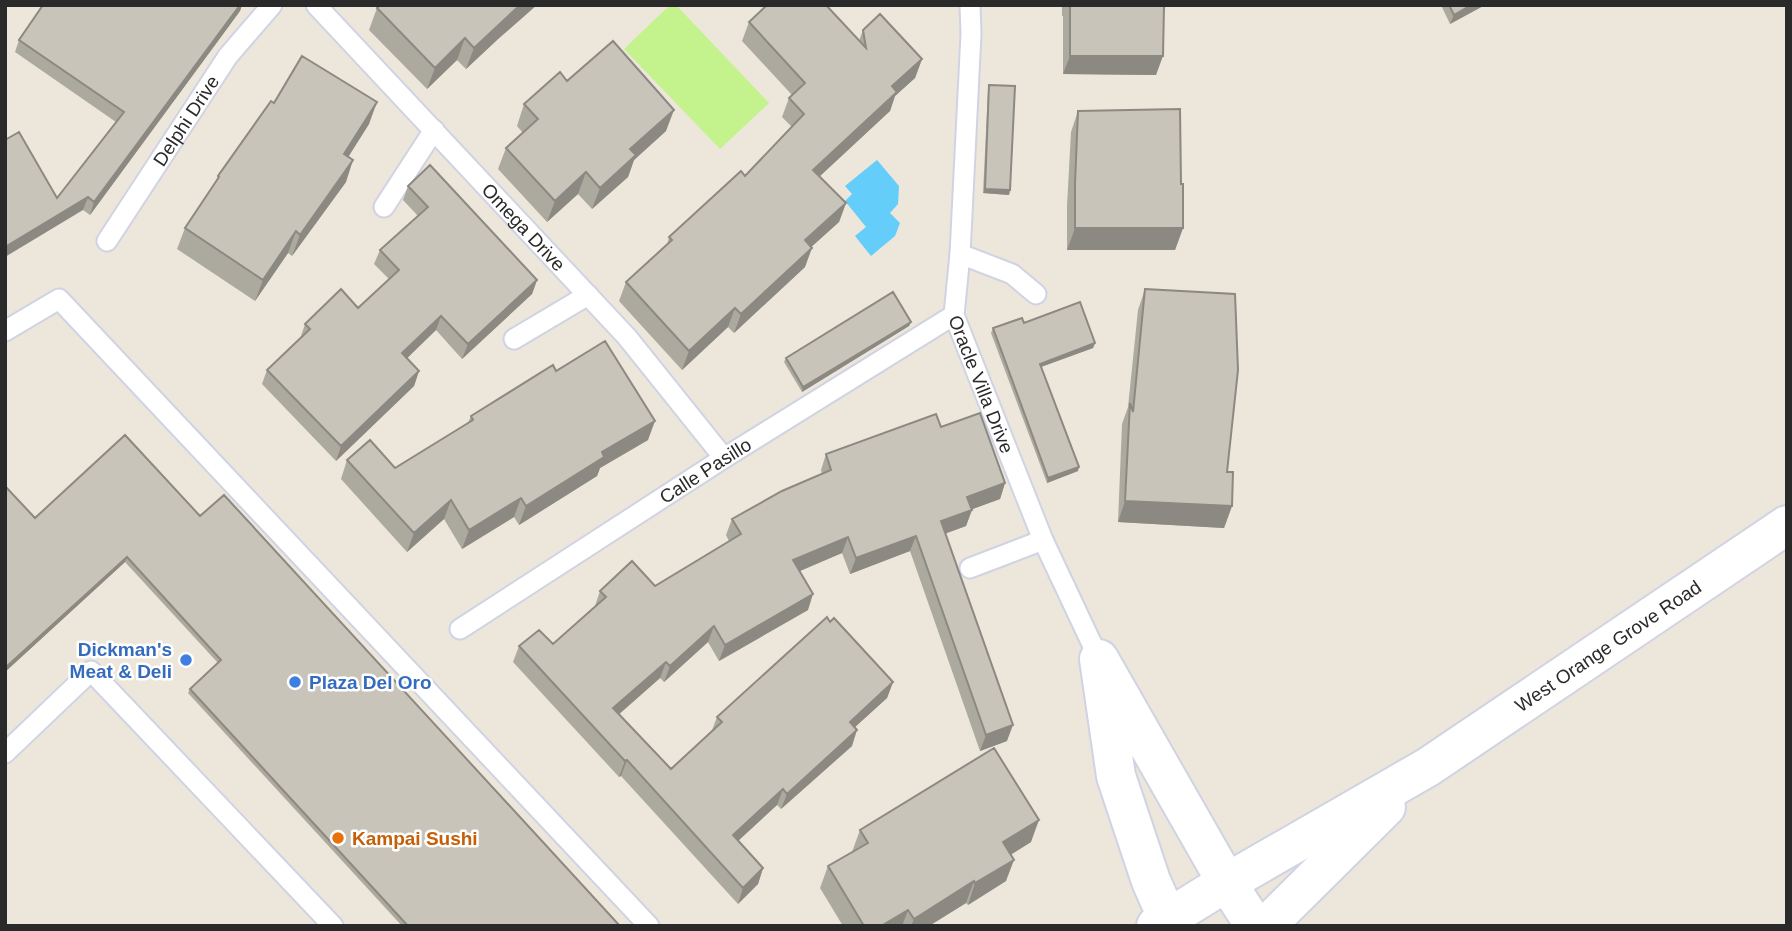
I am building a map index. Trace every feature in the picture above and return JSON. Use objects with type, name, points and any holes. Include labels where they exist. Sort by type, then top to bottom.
[{"type":"main road","name":"West Orange Grove Road","points":[[1165,923],[1227,883],[1428,767],[1787,525]]},
{"type":"main road","name":"Oracle Villa Drive","points":[[1099,659],[1227,883],[1255,926]]},
{"type":"main road","name":"Oracle Villa Drive","points":[[1099,659],[1116,776],[1165,923]]},
{"type":"main road","name":"West Orange Grove Road","points":[[1266,926],[1428,767]]},
{"type":"lane","name":"Delphi Drive","points":[[107,242],[228,56],[271,5]]},
{"type":"lane","name":"Omega Drive","points":[[316,5],[627,337],[724,458]]},
{"type":"lane","name":"Oracle Villa Drive","points":[[970,5],[971,34],[960,254],[954,315],[1043,541],[1099,659]]},
{"type":"lane","points":[[384,206],[434,130]]},
{"type":"lane","points":[[960,254],[1012,274],[1036,294]]},
{"type":"lane","points":[[513,339],[588,295]]},
{"type":"lane","points":[[5,331],[59,299],[649,926]]},
{"type":"lane","name":"Calle Pasillo","points":[[460,629],[724,458],[954,315]]},
{"type":"lane","points":[[970,568],[1043,541]]},
{"type":"lane","points":[[5,753],[91,671],[333,926]]},
{"type":"green space","points":[[670,5],[676,5],[769,103],[720,149],[624,49]]},
{"type":"water","points":[[877,160],[899,186],[898,204],[890,213],[900,223],[895,236],[871,256],[855,236],[866,227],[845,201],[852,194],[845,186]]},
{"type":"building","points":[[43,5],[240,5],[94,202],[88,197],[5,247],[5,140],[19,132],[57,198],[124,112],[19,40]]},
{"type":"building","points":[[380,5],[520,5],[474,48],[465,38],[435,68],[377,8]]},
{"type":"building","points":[[767,5],[826,5],[866,48],[863,30],[880,14],[922,59],[892,86],[897,92],[813,170],[846,203],[805,240],[812,248],[741,314],[735,308],[689,351],[626,282],[672,240],[669,237],[741,171],[745,176],[804,114],[789,98],[805,83],[749,22]]},
{"type":"building","points":[[1070,5],[1164,5],[1163,56],[1070,56]]},
{"type":"building","points":[[1449,5],[1471,5],[1454,15]]},
{"type":"building","points":[[613,41],[674,110],[630,149],[636,155],[600,188],[586,172],[555,201],[506,148],[538,119],[524,104],[560,72],[567,81]]},
{"type":"building","points":[[302,56],[377,102],[344,154],[353,160],[300,235],[296,231],[263,280],[185,228],[271,101],[274,103]]},
{"type":"building","points":[[989,85],[1015,86],[1010,190],[985,189]]},
{"type":"building","points":[[1180,109],[1183,228],[1075,228],[1078,111]]},
{"type":"building","points":[[430,165],[537,280],[468,344],[441,316],[402,353],[419,371],[341,446],[267,370],[310,329],[305,324],[341,289],[358,308],[399,270],[380,250],[428,207],[408,186]]},
{"type":"building","points":[[1145,289],[1235,294],[1238,370],[1227,472],[1233,472],[1232,506],[1125,501],[1130,403],[1133,412]]},
{"type":"building","points":[[893,292],[911,322],[803,387],[786,358]]},
{"type":"building","points":[[1080,302],[1095,343],[1040,364],[1079,467],[1048,478],[993,328],[1022,318],[1024,323]]},
{"type":"building","points":[[605,341],[655,421],[602,452],[604,457],[526,506],[521,498],[469,530],[451,500],[414,533],[347,460],[370,440],[395,468],[473,420],[471,416],[553,365],[556,371]]},
{"type":"building","points":[[980,413],[1005,483],[967,497],[972,510],[941,521],[1013,725],[986,735],[916,536],[856,558],[848,537],[793,560],[813,594],[725,645],[714,626],[670,666],[666,662],[613,708],[671,769],[722,722],[717,717],[827,617],[830,622],[834,618],[893,682],[850,722],[857,730],[787,794],[783,789],[733,835],[763,868],[743,888],[519,646],[539,630],[553,644],[606,597],[600,591],[632,561],[655,586],[741,534],[732,519],[782,491],[831,470],[826,454],[936,414],[941,427]]},
{"type":"building","name":"Plaza Del Oro","points":[[125,435],[200,516],[224,495],[620,926],[408,926],[190,689],[221,660],[127,557],[5,668],[5,486],[35,518]]},
{"type":"building","points":[[994,748],[1039,820],[1003,842],[1014,860],[975,883],[974,881],[914,919],[908,910],[881,926],[864,926],[828,866],[868,843],[860,830]]},
{"type":"place","name":"Dickman's Meat & Deli","points":[[186,660]]},
{"type":"place","name":"Plaza Del Oro","points":[[295,682]]},
{"type":"place","name":"Kampai Sushi","points":[[338,838]]}]
